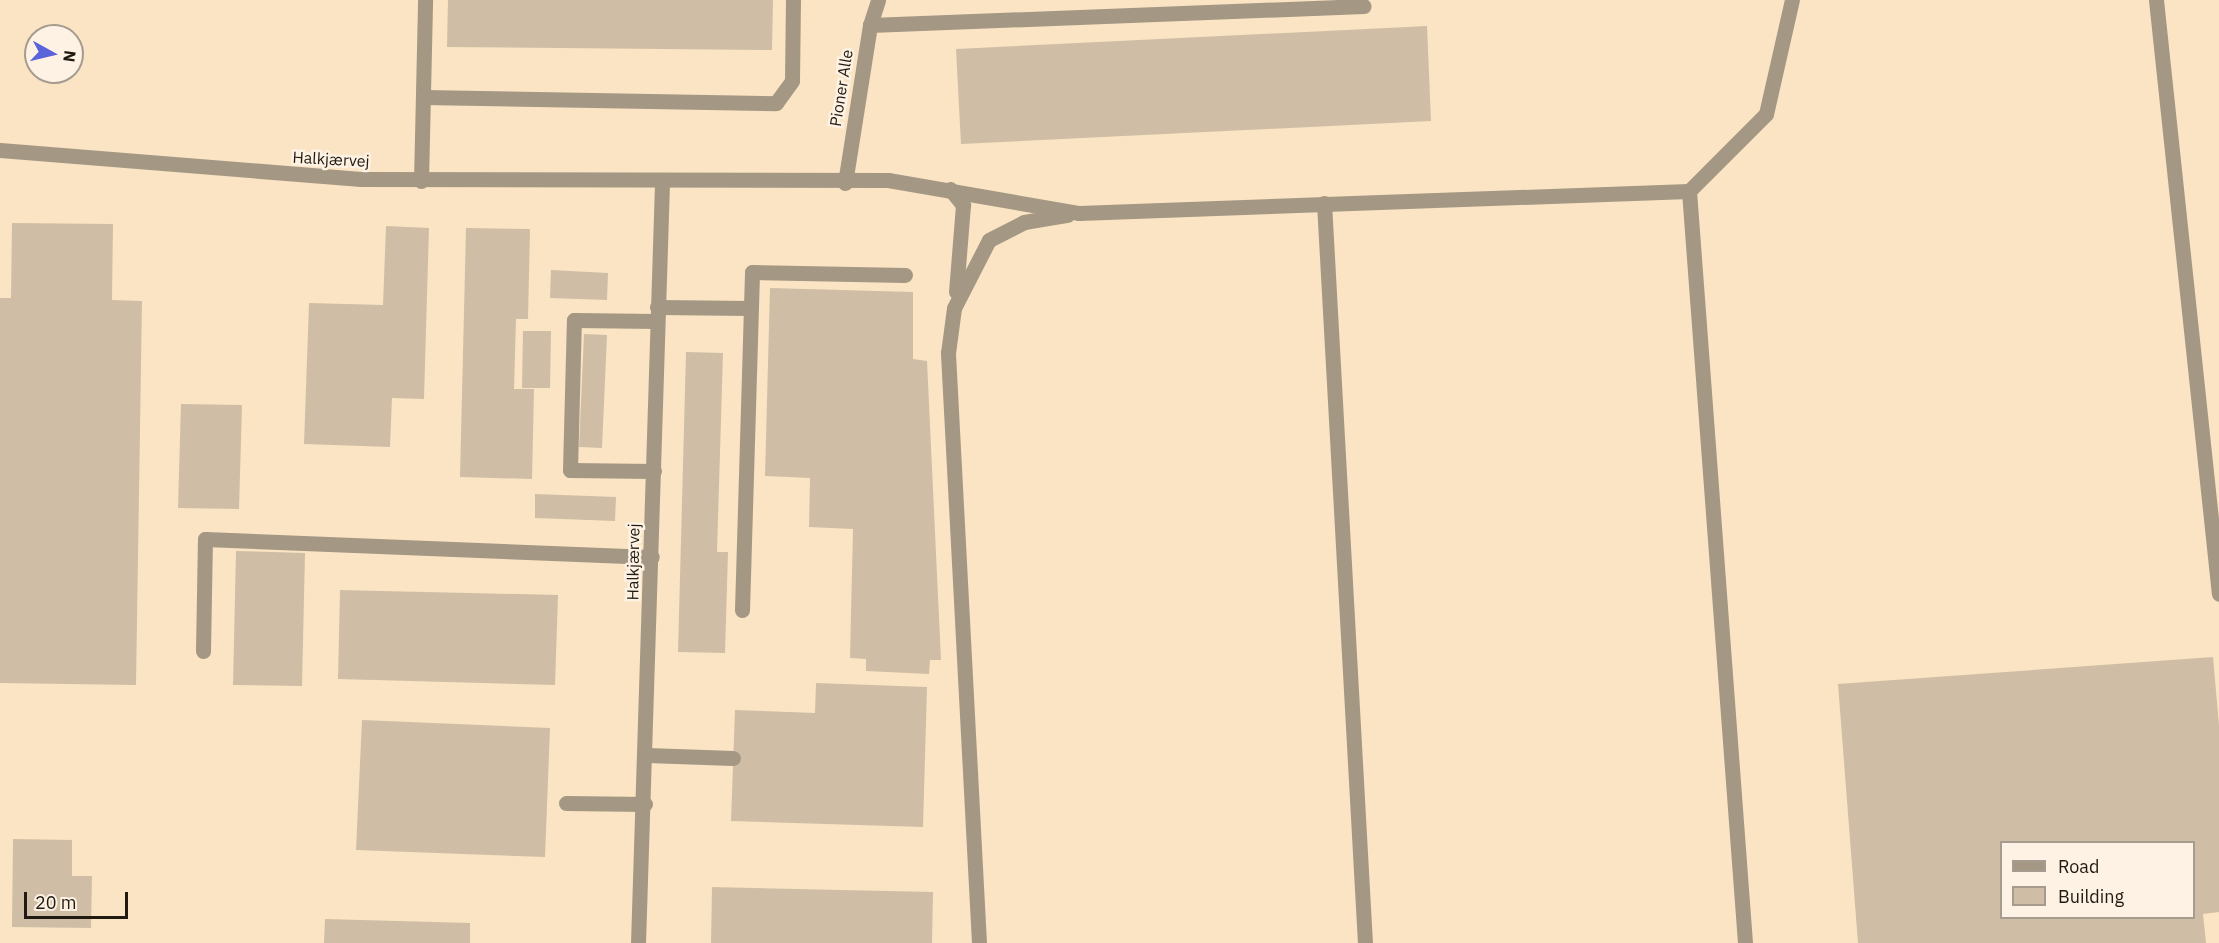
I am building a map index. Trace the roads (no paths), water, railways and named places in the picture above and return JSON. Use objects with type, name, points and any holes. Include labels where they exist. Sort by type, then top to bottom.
[{"type":"street","points":[[421,180],[425,0]]},
{"type":"street","points":[[423,97],[776,103],[792,81],[793,0]]},
{"type":"street","name":"Pioner Alle","points":[[844,183],[870,25],[878,0]]},
{"type":"street","points":[[954,308],[989,240],[1024,222],[1079,213],[1689,191],[1766,114],[1792,0]]},
{"type":"street","points":[[2156,0],[2219,594]]},
{"type":"street","points":[[870,25],[1364,6]]},
{"type":"street","name":"Halkjærvej","points":[[0,150],[236,172],[421,180],[844,183],[888,180],[1079,213]]},
{"type":"street","name":"Halkjærvej","points":[[638,943],[647,755],[662,182]]},
{"type":"street","points":[[950,189],[963,205],[964,227],[948,353],[979,943]]},
{"type":"street","points":[[1689,191],[1744,943]]},
{"type":"street","points":[[1324,203],[1365,943]]},
{"type":"street","points":[[742,610],[752,272],[905,275]]},
{"type":"street","points":[[654,471],[570,470],[574,320],[750,308]]},
{"type":"street","points":[[203,651],[205,539],[652,557]]},
{"type":"street","points":[[647,755],[733,758]]},
{"type":"street","points":[[566,803],[645,804]]}]
